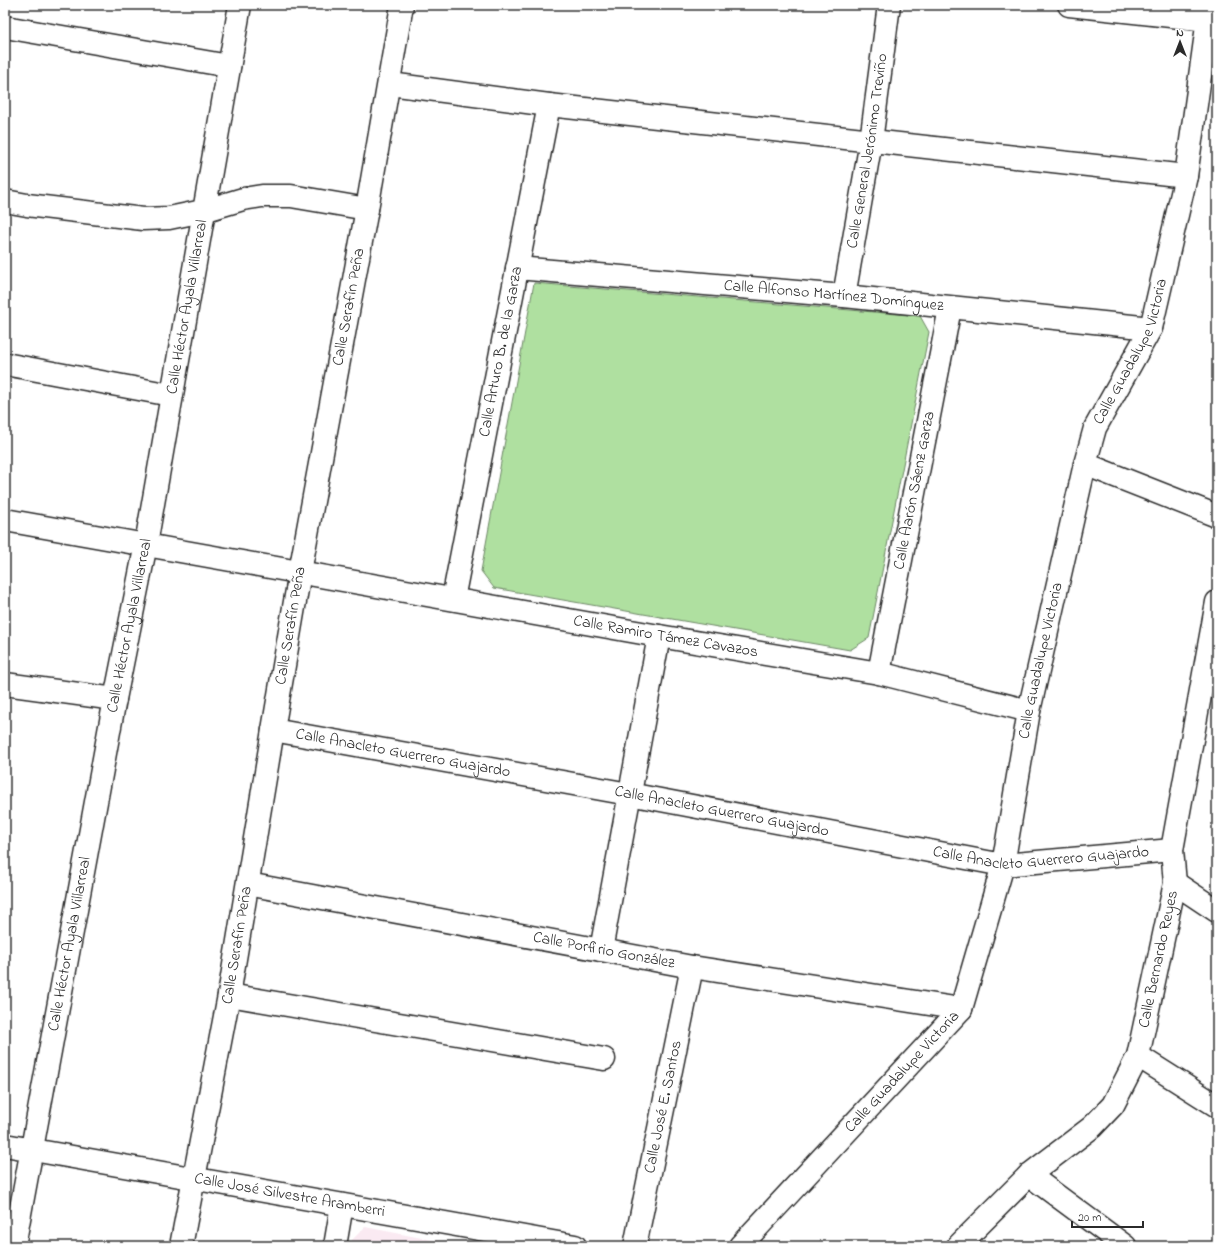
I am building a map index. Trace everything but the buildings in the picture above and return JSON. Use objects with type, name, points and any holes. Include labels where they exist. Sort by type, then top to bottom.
[{"type":"street","name":"Calle Héctor Ayala Villarreal","points":[[14,1246],[115,699],[146,544],[240,5]]},
{"type":"street","name":"Calle Serafín Peña","points":[[182,1246],[229,996],[300,572],[368,209],[402,5]]},
{"type":"street","name":"Calle General Jerónimo Treviño","points":[[844,296],[871,141],[889,5]]},
{"type":"street","points":[[1069,5],[1209,13]]},
{"type":"street","name":"Calle Guadalupe Victoria","points":[[740,1246],[960,1009],[1004,865],[1029,711],[1086,464],[1096,428],[1151,328],[1186,176],[1209,13]]},
{"type":"street","points":[[5,27],[229,66]]},
{"type":"street","points":[[390,84],[549,105],[1186,176]]},
{"type":"street","name":"Calle Arturo B. de la Garza","points":[[453,599],[549,105]]},
{"type":"street","points":[[5,201],[27,205],[143,218],[169,218],[203,211],[243,199],[262,196],[290,196],[368,209]]},
{"type":"street","name":"Calle Alfonso Martínez Domínguez","points":[[517,268],[844,296],[1151,328]]},
{"type":"street","name":"Calle Aarón Sáenz Garza","points":[[879,673],[950,308]]},
{"type":"street","points":[[5,364],[171,395]]},
{"type":"street","points":[[1086,464],[1217,516]]},
{"type":"street","name":"Calle Ramiro Támez Cavazos","points":[[5,520],[659,636],[879,673],[1029,711]]},
{"type":"street","name":"Calle Bernardo Reyes","points":[[958,1246],[1029,1175],[1092,1127],[1113,1105],[1138,1056],[1175,883],[1172,850],[1217,602]]},
{"type":"street","points":[[601,950],[659,636]]},
{"type":"street","points":[[5,684],[115,699]]},
{"type":"street","name":"Calle Anacleto Guerrero Guajardo","points":[[273,730],[630,794],[1004,865],[1172,850]]},
{"type":"street","points":[[1175,883],[1217,911]]},
{"type":"street","name":"Calle Porfirio González","points":[[248,884],[692,967],[960,1009]]},
{"type":"street","name":"Calle José E. Santos","points":[[635,1246],[692,967]]},
{"type":"street","points":[[229,996],[604,1059]]},
{"type":"street","points":[[1138,1056],[1217,1106]]},
{"type":"street","name":"Calle José Silvestre Aramberri","points":[[5,1145],[575,1246]]},
{"type":"street","points":[[1029,1175],[1125,1246]]},
{"type":"street","points":[[335,1246],[342,1205]]},
{"type":"shaded area","points":[[365,1227],[463,1246],[351,1246],[352,1240]]},
{"type":"green space","points":[[534,283],[920,316],[929,332],[869,638],[850,650],[494,588],[481,571]]}]
